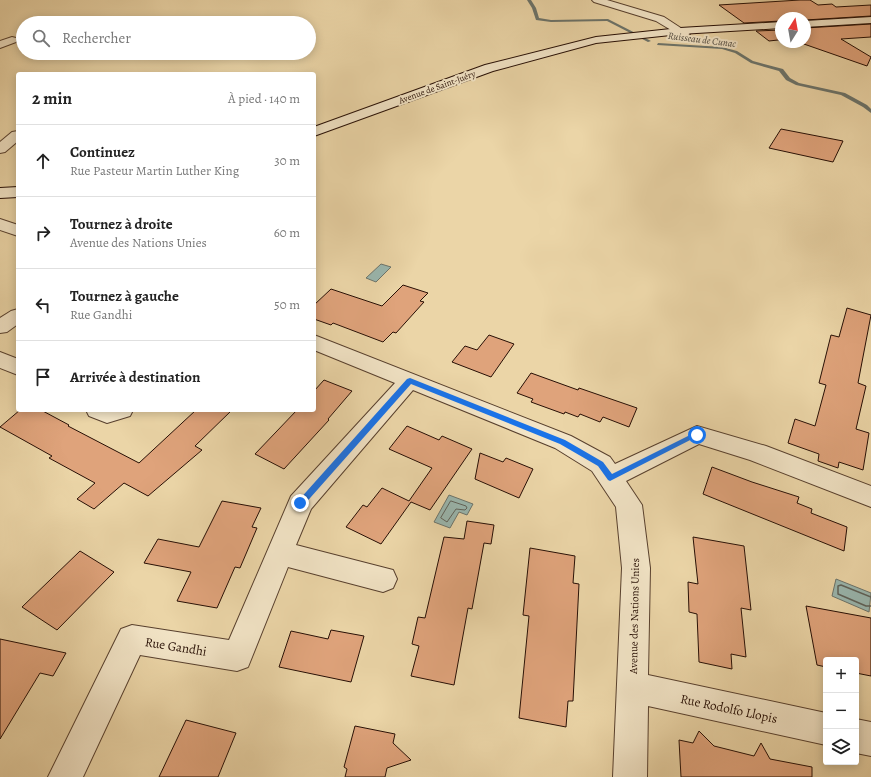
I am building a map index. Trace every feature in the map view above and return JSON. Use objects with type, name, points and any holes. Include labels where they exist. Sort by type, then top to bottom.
[{"type":"street","points":[[597,0],[660,19],[682,33],[775,29]]},
{"type":"street","points":[[811,24],[871,20]]},
{"type":"street","points":[[811,27],[871,24]]},
{"type":"street","points":[[682,33],[775,25]]},
{"type":"street","name":"Avenue de Saint-Juéry","points":[[316,131],[489,68],[562,49],[642,37],[682,33]]},
{"type":"street","points":[[0,45],[12,40]]},
{"type":"street","points":[[0,134],[16,135]]},
{"type":"street","points":[[0,149],[16,137]]},
{"type":"street","points":[[0,193],[16,192]]},
{"type":"street","points":[[0,224],[16,230]]},
{"type":"street","points":[[0,327],[16,316]]},
{"type":"street","name":"Avenue des Nations Unies","points":[[316,343],[562,442],[601,464],[629,505],[636,568],[630,777]]},
{"type":"street","points":[[0,359],[16,367]]},
{"type":"street","name":"Rue Gandhi","points":[[65,777],[132,639],[237,656],[300,503],[410,381]]},
{"type":"street","points":[[101,412],[107,415],[116,412]]},
{"type":"street","points":[[610,478],[697,435],[756,453],[871,497]]},
{"type":"street","points":[[280,553],[383,578]]},
{"type":"street","name":"Rue Rodolfo Llopis","points":[[633,687],[823,728]]},
{"type":"street","points":[[859,737],[871,739]]},
{"type":"water","points":[[381,264],[391,267],[376,282],[366,278]]},
{"type":"water","points":[[449,495],[473,504],[467,515],[459,512],[450,528],[434,522]]},
{"type":"water","points":[[836,579],[871,593],[869,612],[832,596]]},
{"type":"building","points":[[810,0],[818,5],[832,4],[836,7],[871,5],[871,16],[811,20],[811,12],[775,12],[775,21],[744,23],[719,5]]},
{"type":"building","points":[[871,24],[871,37],[841,39],[871,57],[867,66],[811,46],[811,28]]},
{"type":"building","points":[[775,30],[775,40],[769,41],[756,31]]},
{"type":"building","points":[[781,129],[843,141],[833,162],[769,148]]},
{"type":"building","points":[[403,285],[428,293],[420,301],[424,302],[396,333],[393,332],[383,342],[333,323],[331,325],[316,320],[316,303],[331,289],[382,306]]},
{"type":"building","points":[[847,308],[871,315],[858,383],[866,386],[856,429],[869,433],[863,470],[839,462],[838,468],[818,461],[819,454],[788,443],[795,419],[815,426],[826,385],[819,383],[831,335],[839,337]]},
{"type":"building","points":[[489,335],[514,344],[491,377],[452,362],[465,346],[477,350]]},
{"type":"building","points":[[531,373],[578,390],[579,388],[637,408],[629,427],[603,417],[600,422],[580,414],[578,417],[565,412],[564,414],[531,402],[533,399],[517,393]]},
{"type":"building","points":[[324,380],[352,391],[328,419],[329,420],[284,469],[255,454],[295,412],[316,412],[316,389]]},
{"type":"building","points":[[18,412],[45,412],[69,425],[68,426],[139,463],[194,412],[230,412],[195,446],[202,450],[148,496],[124,483],[94,509],[77,499],[95,483],[49,458],[52,456],[0,427]]},
{"type":"building","points":[[407,426],[439,440],[442,436],[472,449],[430,510],[411,502],[381,544],[346,527],[363,505],[367,507],[382,488],[409,501],[432,468],[389,449]]},
{"type":"building","points":[[480,453],[503,462],[506,458],[533,469],[519,498],[475,479]]},
{"type":"building","points":[[712,467],[799,497],[797,503],[812,509],[811,513],[847,527],[844,551],[703,494]]},
{"type":"building","points":[[222,501],[261,508],[252,527],[257,528],[240,568],[235,567],[217,608],[177,601],[191,572],[144,563],[158,539],[199,547]]},
{"type":"building","points":[[467,521],[494,525],[491,544],[484,543],[472,609],[468,608],[454,685],[411,676],[419,646],[412,644],[418,617],[425,618],[444,537],[464,539]]},
{"type":"building","points":[[693,537],[744,546],[751,610],[741,608],[746,657],[731,654],[732,669],[699,662],[697,614],[689,612],[688,582],[698,584]]},
{"type":"building","points":[[530,548],[575,556],[573,583],[579,584],[573,701],[568,701],[566,727],[519,718],[529,616],[523,615]]},
{"type":"building","points":[[80,551],[114,572],[57,630],[22,607]]},
{"type":"building","points":[[806,606],[871,618],[871,676],[859,674],[859,657],[823,657],[823,666],[817,665]]},
{"type":"building","points":[[331,630],[364,636],[351,682],[279,667],[291,631],[328,639]]},
{"type":"building","points":[[0,639],[66,653],[53,676],[40,673],[0,739]]},
{"type":"building","points":[[186,720],[236,733],[218,777],[159,777]]},
{"type":"building","points":[[355,726],[395,734],[393,743],[411,760],[387,768],[385,777],[345,777],[347,769],[344,767]]},
{"type":"building","points":[[699,731],[714,746],[754,756],[761,743],[770,759],[812,767],[812,777],[681,777],[679,740],[693,743]]},
{"type":"waterway","name":"Ruisseau de Cunac","points":[[529,0],[534,8],[537,19],[551,21],[608,20],[649,41]]},
{"type":"waterway","name":"Ruisseau de Cunac","points":[[658,44],[722,48],[736,52],[752,62],[781,70],[788,79],[798,84],[843,94],[865,106],[871,112]]},
{"type":"route","points":[[300,503],[410,381],[562,442],[601,464],[610,478],[697,435]]}]
